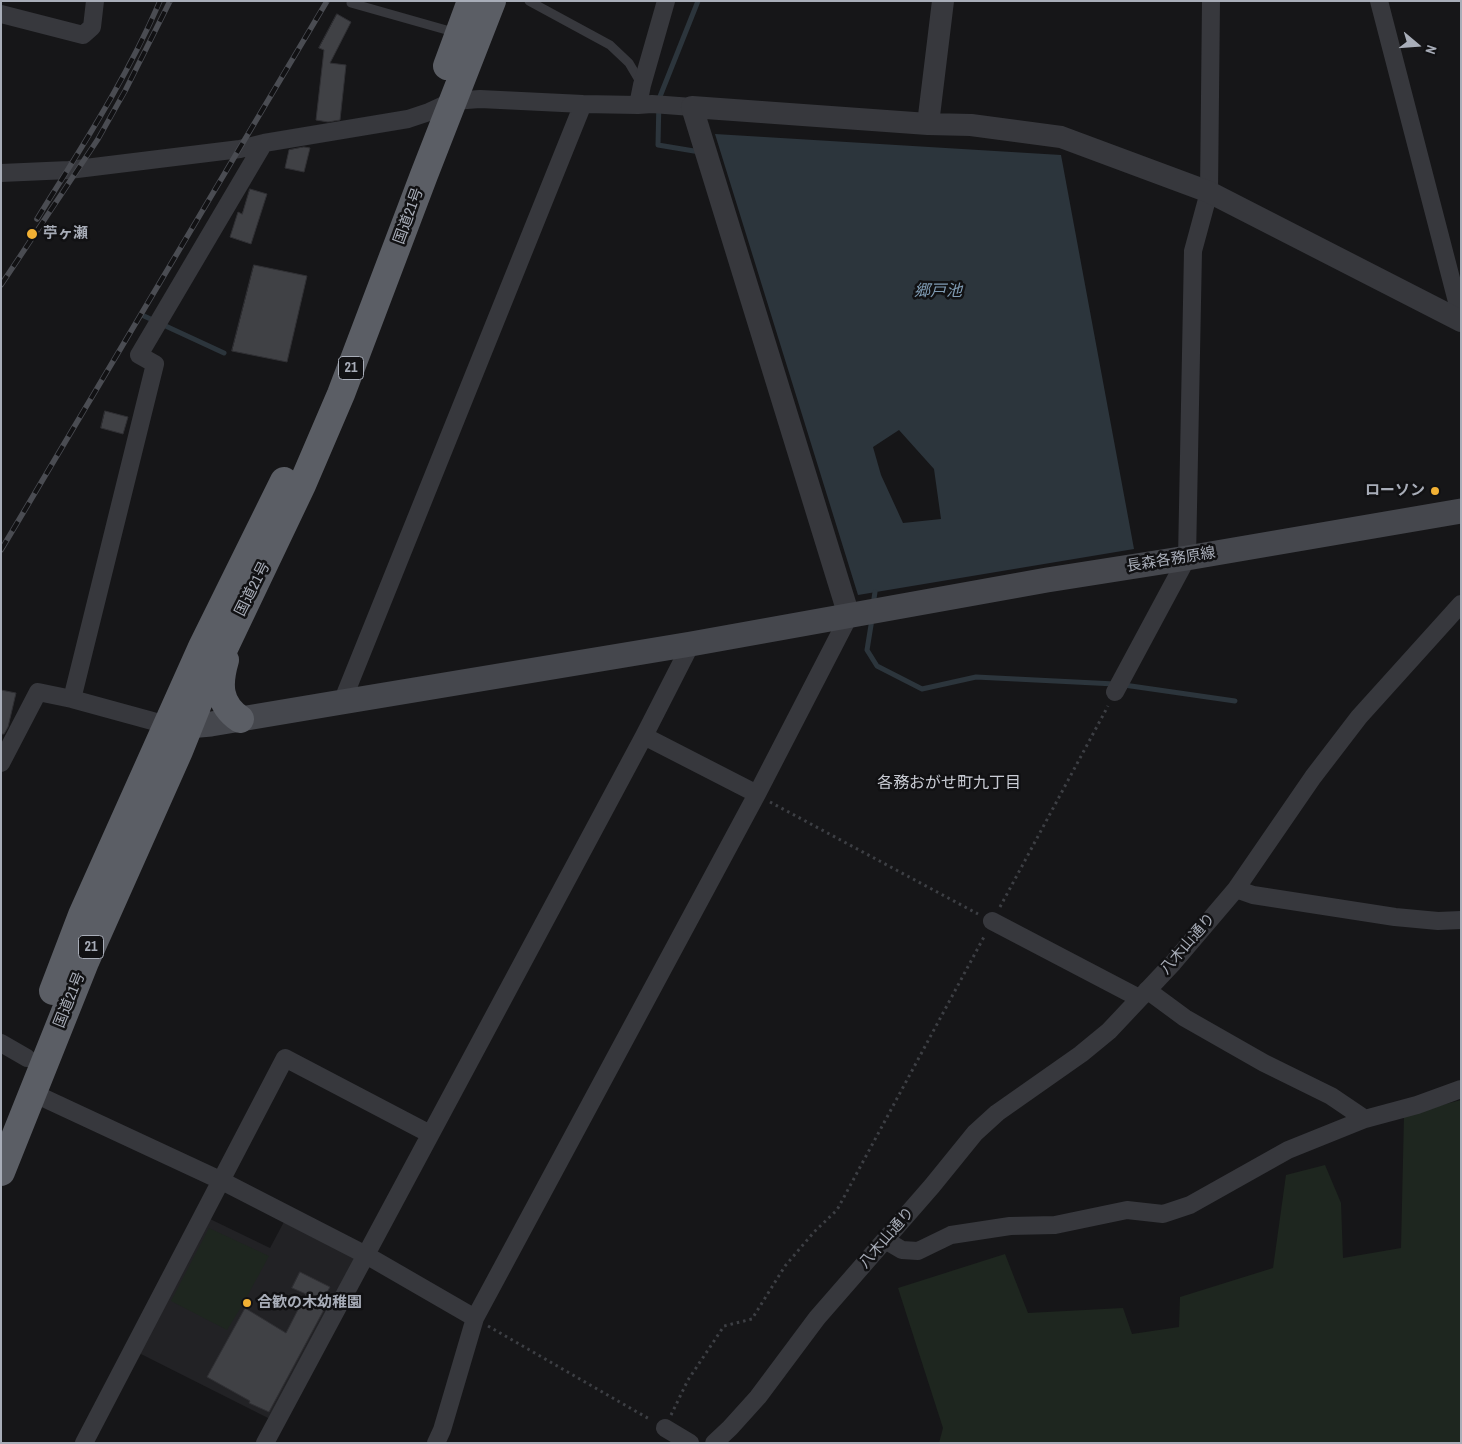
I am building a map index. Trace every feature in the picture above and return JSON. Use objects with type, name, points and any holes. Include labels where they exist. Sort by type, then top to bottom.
[{"type":"highway","name":"国道21号","points":[[1,1172],[85,962],[179,751],[178,726],[202,647],[299,450],[372,267],[471,1]]},
{"type":"highway","name":"国道21号","points":[[1,1122],[82,915],[178,726],[264,567],[302,486],[341,394],[492,1]]},
{"type":"highway","points":[[235,623],[221,675],[222,694],[226,704],[233,714],[240,719]]},
{"type":"main road","name":"長森各務原線","points":[[178,726],[211,724],[691,644],[1047,580],[1461,511]]},
{"type":"street","points":[[1,8],[3,1]]},
{"type":"street","points":[[1,14],[83,35],[92,27],[95,1]]},
{"type":"street","points":[[645,104],[642,85],[666,1]]},
{"type":"street","points":[[928,124],[943,1]]},
{"type":"street","points":[[1119,685],[1187,558],[1193,251],[1209,192],[1211,1]]},
{"type":"street","points":[[1379,1],[1461,317]]},
{"type":"street","points":[[1,173],[69,170],[240,149],[264,143],[408,119],[453,101],[645,104],[928,124],[971,125],[1061,137],[1209,192],[1461,320]]},
{"type":"street","points":[[342,702],[583,104]]},
{"type":"street","points":[[436,1443],[442,1430],[475,1318],[757,794],[865,613],[702,140],[684,106]]},
{"type":"street","points":[[72,699],[155,364],[139,355],[264,143]]},
{"type":"street","name":"八木山通り","points":[[714,1443],[758,1397],[817,1318],[976,1133],[997,1113],[1109,1031],[1173,963],[1236,889],[1313,777],[1372,703],[1461,604]]},
{"type":"street","points":[[265,1443],[644,736],[691,644]]},
{"type":"street","points":[[1,763],[38,692],[178,726]]},
{"type":"street","points":[[644,736],[757,794]]},
{"type":"street","points":[[1236,889],[1253,895],[1395,917],[1438,921],[1461,920]]},
{"type":"street","points":[[992,922],[1143,994],[1264,1063],[1331,1096],[1365,1119]]},
{"type":"street","points":[[1,1043],[27,1058]]},
{"type":"street","points":[[84,1443],[285,1058],[430,1134]]},
{"type":"street","points":[[885,1240],[902,1250],[918,1251],[951,1235],[1010,1226],[1055,1225],[1127,1210],[1163,1214],[1190,1205],[1288,1150],[1365,1119],[1417,1105],[1461,1089]]},
{"type":"street","points":[[32,1093],[222,1181],[366,1255],[475,1318]]},
{"type":"street","points":[[665,1428],[690,1443]]},
{"type":"lane","points":[[529,1],[610,45],[629,63],[642,85]]},
{"type":"lane","points":[[351,3],[459,33]]},
{"type":"path","points":[[475,1318],[665,1428],[688,1380],[724,1326],[752,1319],[785,1266],[814,1232],[838,1210],[1119,685]]},
{"type":"path","points":[[757,794],[992,922]]},
{"type":"shaded area","points":[[1461,1100],[1461,1443],[939,1443],[943,1428],[898,1288],[1005,1254],[1028,1313],[1123,1308],[1132,1334],[1179,1327],[1180,1297],[1273,1268],[1286,1175],[1325,1165],[1341,1203],[1343,1258],[1401,1248],[1404,1115]]},
{"type":"shaded area","name":"合歓の木幼稚園","points":[[208,1218],[270,1248],[286,1218],[357,1254],[270,1419],[137,1352]]},
{"type":"shaded area","points":[[209,1228],[269,1256],[227,1330],[171,1301]]},
{"type":"water","name":"郷戸池","points":[[715,134],[1061,155],[1134,549],[858,595]],"holes":[[[899,430],[934,469],[941,519],[903,523],[881,475],[873,447]]]},
{"type":"building","points":[[337,14],[351,22],[330,63],[346,65],[340,120],[328,122],[316,120],[324,50],[319,48]]},
{"type":"building","points":[[304,147],[310,148],[304,172],[285,168],[289,150]]},
{"type":"building","points":[[250,189],[267,194],[251,244],[230,237],[238,212],[242,214]]},
{"type":"building","points":[[254,265],[307,276],[287,362],[232,351]]},
{"type":"building","points":[[105,411],[128,417],[123,434],[101,428]]},
{"type":"building","points":[[1,690],[16,693],[8,727],[4,734],[1,734]]},
{"type":"building","points":[[300,1272],[330,1287],[322,1301],[327,1304],[269,1412],[249,1403],[250,1401],[207,1377],[245,1308],[286,1333],[306,1294],[292,1288]]},
{"type":"waterway","points":[[698,1],[659,99],[658,145],[700,152]]},
{"type":"waterway","points":[[144,316],[224,353]]},
{"type":"waterway","points":[[873,605],[875,592]]},
{"type":"waterway","points":[[872,619],[867,650],[877,666],[922,689],[976,677],[1115,684]]},
{"type":"waterway","points":[[1124,685],[1235,701]]},
{"type":"railway","points":[[37,219],[118,85],[160,1]]},
{"type":"railway","points":[[1,285],[98,139],[125,91],[170,1]]},
{"type":"railway","points":[[1,550],[327,1]]},
{"type":"place","name":"苧ヶ瀬","points":[[32,234]]},
{"type":"place","name":"ローソン","points":[[1435,491]]},
{"type":"place","name":"合歓の木幼稚園","points":[[247,1303]]},
{"type":"district","name":"各務おがせ町九丁目","points":[[949,784]]}]
